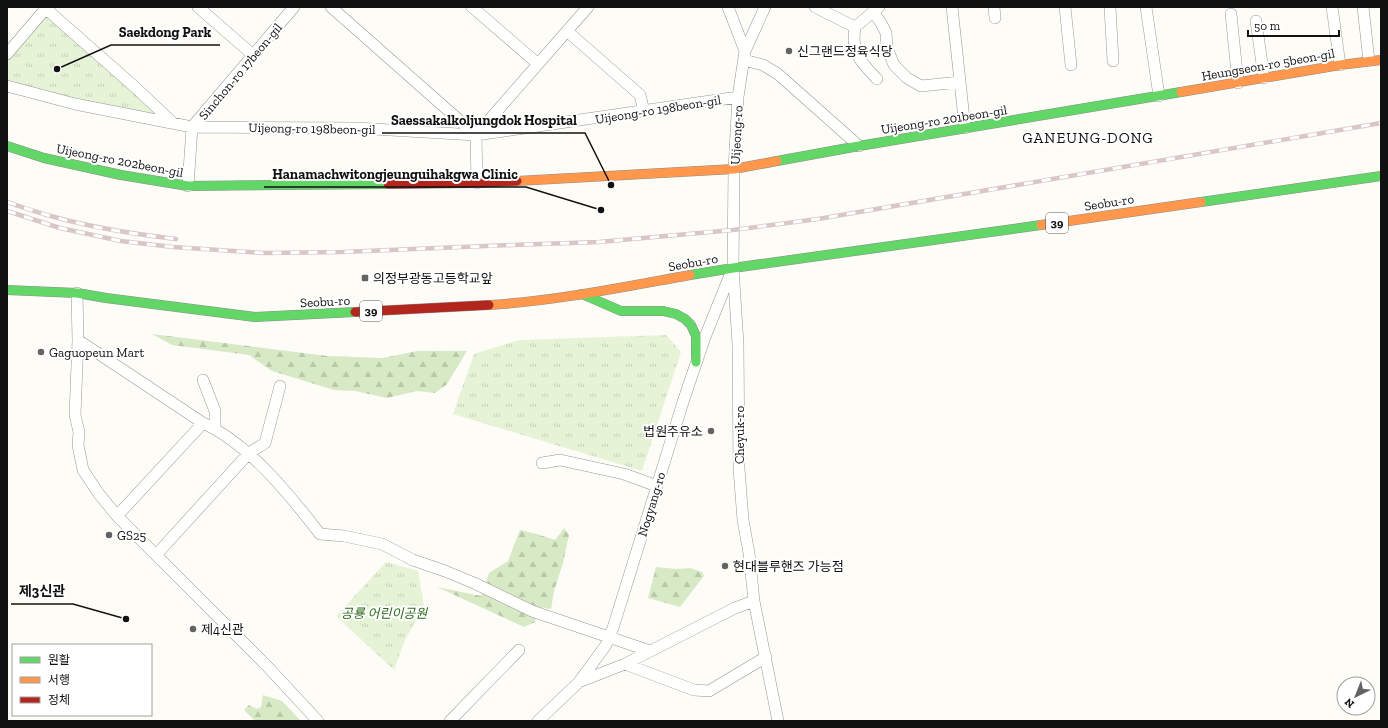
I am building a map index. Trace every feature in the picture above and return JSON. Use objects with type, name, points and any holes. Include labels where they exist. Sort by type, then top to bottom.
[{"type":"main road","name":"Heungseon-ro 5beon-gil","points":[[1159,96],[1340,65],[1381,60]]},
{"type":"main road","name":"Uijeong-ro 201beon-gil","points":[[734,169],[858,146],[1159,96]]},
{"type":"main road","name":"Uijeong-ro 202beon-gil","points":[[7,146],[44,158],[121,175],[188,186],[477,184],[734,169]]},
{"type":"main road","name":"Seobu-ro","points":[[7,290],[78,293],[255,317],[523,303],[733,268],[954,238],[1200,201],[1381,176]]},
{"type":"main road","points":[[582,294],[621,311],[663,311],[676,314],[685,319],[691,325],[696,336],[696,362]]},
{"type":"street","points":[[198,7],[253,55]]},
{"type":"street","name":"Sinchon-ro 17beon-gil","points":[[188,186],[192,127],[294,7]]},
{"type":"street","points":[[331,7],[476,134]]},
{"type":"street","points":[[472,7],[538,64]]},
{"type":"street","points":[[477,184],[476,134],[588,7]]},
{"type":"street","points":[[728,7],[744,55],[778,74],[858,146]]},
{"type":"street","name":"Uijeong-ro","points":[[733,268],[734,169],[738,97],[744,55],[765,7]]},
{"type":"street","points":[[815,7],[855,27]]},
{"type":"street","points":[[952,7],[965,128]]},
{"type":"street","points":[[1065,7],[1070,65]]},
{"type":"street","points":[[1110,7],[1113,61]]},
{"type":"street","points":[[1146,7],[1159,96]]},
{"type":"street","points":[[1332,7],[1340,65]]},
{"type":"street","points":[[1363,7],[1369,61]]},
{"type":"street","points":[[7,54],[46,8],[173,123]]},
{"type":"street","points":[[877,79],[859,60],[855,51],[854,37],[855,27],[876,10],[886,33],[887,48],[894,65],[907,78],[921,86],[960,82]]},
{"type":"street","points":[[1230,14],[1238,83]]},
{"type":"street","points":[[1256,21],[1264,78]]},
{"type":"street","points":[[567,31],[640,95],[644,111]]},
{"type":"street","name":"Uijeong-ro 198beon-gil","points":[[7,86],[75,104],[192,127],[356,128],[476,134],[644,111],[701,101],[738,97]]},
{"type":"street","name":"Nogyang-ro","points":[[546,718],[579,682],[606,645],[609,638],[696,362],[733,268]]},
{"type":"street","name":"Cheyuk-ro","points":[[733,268],[738,344],[739,469],[744,520],[754,601],[778,721]]},
{"type":"street","points":[[78,293],[76,415],[79,432],[78,445],[83,470],[99,494],[117,516],[266,665],[318,721]]},
{"type":"street","points":[[78,340],[203,423],[215,429],[249,453],[303,512],[320,534],[344,536],[382,544],[413,560],[467,580],[532,611],[650,651]]},
{"type":"street","points":[[203,380],[215,411],[215,429]]},
{"type":"street","points":[[156,555],[249,453],[265,443],[280,386]]},
{"type":"street","points":[[117,516],[203,423]]},
{"type":"street","points":[[542,463],[560,460],[624,474],[657,486]]},
{"type":"street","points":[[579,682],[625,664],[735,608],[754,601]]},
{"type":"street","points":[[450,721],[519,650]]},
{"type":"street","points":[[625,664],[694,690],[709,692],[766,656]]},
{"type":"green space","points":[[45,14],[161,115],[101,105],[7,81],[7,57]]},
{"type":"green space","points":[[152,334],[327,356],[383,358],[417,351],[467,351],[447,384],[435,393],[417,391],[387,398],[355,391],[334,390],[272,371],[249,355],[172,345]]},
{"type":"green space","points":[[666,335],[681,352],[642,471],[453,414],[474,354],[519,340]]},
{"type":"green space","points":[[564,528],[569,535],[563,563],[554,591],[551,609],[538,607],[535,622],[524,627],[437,587],[481,596],[489,573],[508,561],[520,530],[555,540]]},
{"type":"green space","name":"공룡 어린이공원","points":[[386,562],[418,571],[424,606],[405,640],[394,670],[336,616]]},
{"type":"green space","points":[[656,567],[677,569],[690,568],[702,572],[704,576],[680,607],[648,598]]},
{"type":"green space","points":[[263,695],[282,701],[301,721],[255,721],[244,710],[249,705],[257,709],[261,707]]},
{"type":"railway","points":[[7,211],[60,228],[121,241],[173,247],[263,253],[342,252],[599,242],[733,230],[818,219],[1381,123]]},
{"type":"railway","points":[[7,202],[82,224],[129,233],[176,239]]},
{"type":"traffic: fast","points":[[777,161],[1181,92]]},
{"type":"traffic: fast","points":[[7,146],[44,158],[121,175],[188,186],[388,184]]},
{"type":"traffic: fast","points":[[1201,202],[1381,176]]},
{"type":"traffic: fast","points":[[690,275],[1041,225]]},
{"type":"traffic: fast","points":[[7,290],[77,293],[255,317],[355,312]]},
{"type":"traffic: fast","points":[[582,294],[621,311],[663,311],[676,314],[685,319],[691,325],[696,336],[696,362]]},
{"type":"traffic: slow","points":[[1181,92],[1340,65],[1381,60]]},
{"type":"traffic: slow","points":[[517,181],[734,169],[777,161]]},
{"type":"traffic: slow","points":[[1041,225],[1201,202]]},
{"type":"traffic: slow","points":[[489,305],[564,297],[690,275]]},
{"type":"traffic: jam","points":[[388,184],[517,181]]},
{"type":"traffic: jam","points":[[355,312],[489,305]]},
{"type":"place","name":"신그랜드정육식당","points":[[789,51]]},
{"type":"place","name":"Saekdong Park","points":[[57,69]]},
{"type":"place","name":"Saessakalkoljungdok Hospital","points":[[611,185]]},
{"type":"place","name":"Hanamachwitongjeunguihakgwa Clinic","points":[[601,210]]},
{"type":"place","name":"의정부광동고등학교앞","points":[[365,278]]},
{"type":"place","name":"Gaguopeun Mart","points":[[41,352]]},
{"type":"place","name":"법원주유소","points":[[711,431]]},
{"type":"place","name":"GS25","points":[[109,535]]},
{"type":"place","name":"현대블루핸즈 가능점","points":[[725,566]]},
{"type":"place","name":"제3신관","points":[[126,619]]},
{"type":"place","name":"제4신관","points":[[193,629]]},
{"type":"district","name":"GANEUNG-DONG","points":[[1088,138]]}]
